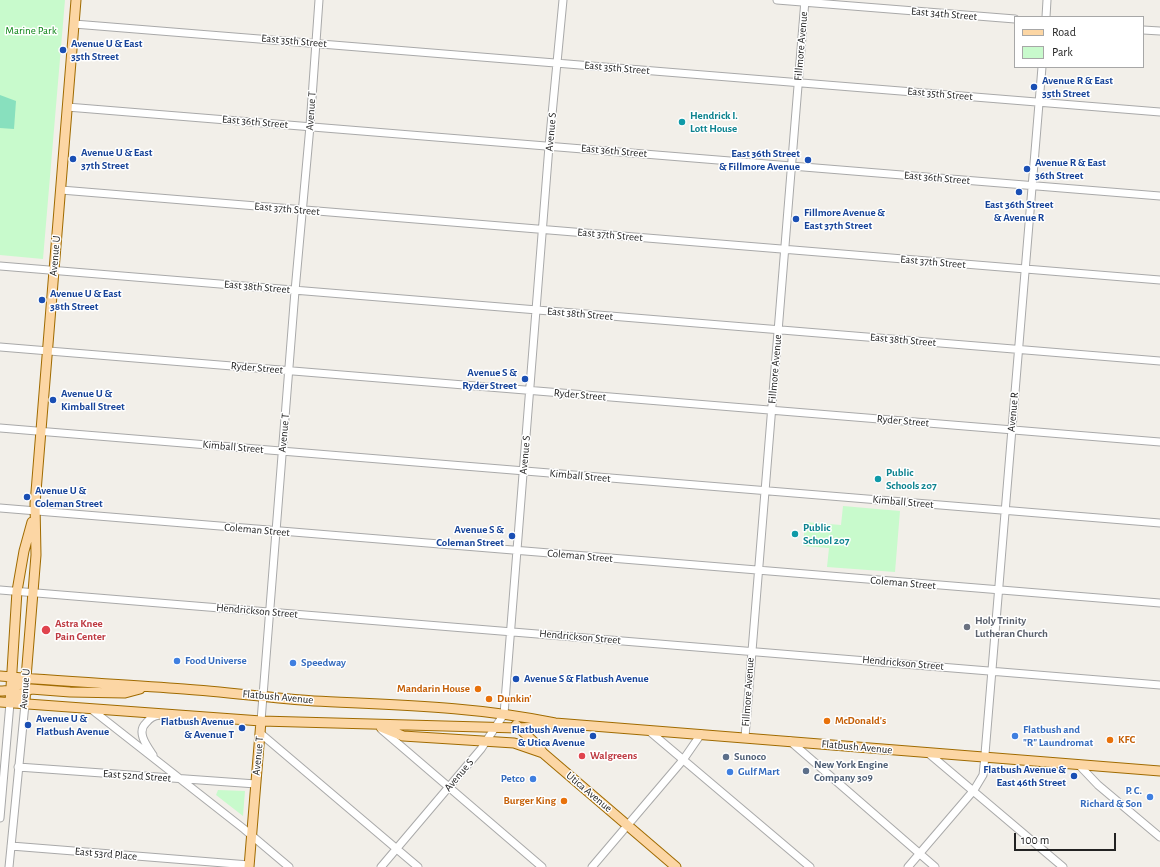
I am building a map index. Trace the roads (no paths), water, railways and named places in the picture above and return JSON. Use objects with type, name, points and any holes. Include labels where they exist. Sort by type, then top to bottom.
[{"type":"main road","name":"Avenue U","points":[[25,704],[36,555],[35,511],[76,0]]},
{"type":"main road","name":"Avenue U","points":[[10,703],[17,592],[24,551],[35,511]]},
{"type":"main road","name":"Flatbush Avenue","points":[[0,676],[149,686],[314,701],[387,704],[527,716],[555,723],[1160,771]]},
{"type":"main road","points":[[0,691],[11,690],[26,678]]},
{"type":"main road","points":[[10,703],[15,697],[31,689],[70,692],[125,692],[149,686]]},
{"type":"main road","name":"Flatbush Avenue","points":[[0,702],[261,721],[495,728],[538,727],[555,723]]},
{"type":"main road","name":"Utica Avenue","points":[[504,714],[537,745],[543,753],[676,867]]},
{"type":"main road","name":"Avenue T","points":[[249,866],[261,721]]},
{"type":"main road","points":[[376,724],[403,736],[514,743],[543,753]]},
{"type":"street","name":"Avenue T","points":[[261,721],[319,0]]},
{"type":"street","name":"Avenue S","points":[[381,867],[487,741],[504,714],[549,146],[563,0]]},
{"type":"street","name":"East 34th Street","points":[[777,0],[805,1],[1014,19]]},
{"type":"street","points":[[1046,16],[1047,0]]},
{"type":"street","name":"Fillmore Avenue","points":[[745,737],[805,1]]},
{"type":"street","name":"East 35th Street","points":[[74,24],[1160,112]]},
{"type":"street","points":[[1144,30],[1160,31]]},
{"type":"street","name":"Avenue R","points":[[908,867],[973,792],[983,775],[1042,68]]},
{"type":"street","name":"East 36th Street","points":[[68,106],[1160,196]]},
{"type":"street","name":"East 37th Street","points":[[61,190],[1160,280]]},
{"type":"street","name":"East 38th Street","points":[[0,266],[1160,361]]},
{"type":"street","name":"Ryder Street","points":[[0,347],[1160,442]]},
{"type":"street","name":"Kimball Street","points":[[0,428],[1160,523]]},
{"type":"street","name":"Coleman Street","points":[[0,508],[1160,604]]},
{"type":"street","name":"Hendrickson Street","points":[[0,590],[1160,684]]},
{"type":"street","name":"Avenue U","points":[[0,818],[10,703]]},
{"type":"street","name":"Avenue U","points":[[9,867],[25,704]]},
{"type":"street","points":[[91,709],[289,867]]},
{"type":"street","points":[[155,759],[141,733],[143,725],[152,716],[167,714]]},
{"type":"street","points":[[376,724],[542,867]]},
{"type":"street","points":[[648,730],[810,867]]},
{"type":"street","points":[[260,733],[418,867]]},
{"type":"street","points":[[592,867],[683,760],[701,734]]},
{"type":"street","points":[[790,741],[935,867]]},
{"type":"street","points":[[926,752],[1063,867]]},
{"type":"street","points":[[1078,764],[1098,785],[1160,837]]},
{"type":"street","name":"East 52nd Street","points":[[18,767],[256,784]]},
{"type":"street","name":"East 53rd Place","points":[[11,846],[249,866]]},
{"type":"place","name":"Avenue U & East 35th Street","points":[[63,50]]},
{"type":"place","name":"Avenue R & East 35th Street","points":[[1034,87]]},
{"type":"place","name":"Hendrick I. Lott House","points":[[682,122]]},
{"type":"place","name":"Avenue U & East 37th Street","points":[[73,159]]},
{"type":"place","name":"East 36th Street & Fillmore Avenue","points":[[808,160]]},
{"type":"place","name":"Avenue R & East 36th Street","points":[[1027,169]]},
{"type":"place","name":"East 36th Street & Avenue R","points":[[1019,192]]},
{"type":"place","name":"Fillmore Avenue & East 37th Street","points":[[796,219]]},
{"type":"place","name":"Avenue U & East 38th Street","points":[[42,300]]},
{"type":"place","name":"Avenue S & Ryder Street","points":[[525,379]]},
{"type":"place","name":"Avenue U & Kimball Street","points":[[53,400]]},
{"type":"place","name":"Public Schools 207","points":[[878,479]]},
{"type":"place","name":"Avenue U & Coleman Street","points":[[27,497]]},
{"type":"place","name":"Public School 207","points":[[795,534]]},
{"type":"place","name":"Avenue S & Coleman Street","points":[[512,536]]},
{"type":"place","name":"Holy Trinity Lutheran Church","points":[[967,627]]},
{"type":"place","name":"Astra Knee Pain Center","points":[[46,630]]},
{"type":"place","name":"Food Universe","points":[[177,661]]},
{"type":"place","name":"Speedway","points":[[293,663]]},
{"type":"place","name":"Avenue S & Flatbush Avenue","points":[[516,679]]},
{"type":"place","name":"Mandarin House","points":[[478,689]]},
{"type":"place","name":"Dunkin'","points":[[489,699]]},
{"type":"place","name":"McDonald's","points":[[827,721]]},
{"type":"place","name":"Avenue U & Flatbush Avenue","points":[[28,725]]},
{"type":"place","name":"Flatbush Avenue & Avenue T","points":[[242,728]]},
{"type":"place","name":"Flatbush Avenue & Utica Avenue","points":[[593,736]]},
{"type":"place","name":"Flatbush and \"R\" Laundromat","points":[[1015,736]]},
{"type":"place","name":"KFC","points":[[1110,740]]},
{"type":"place","name":"Walgreens","points":[[582,756]]},
{"type":"place","name":"Sunoco","points":[[726,757]]},
{"type":"place","name":"New York Engine Company 309","points":[[806,771]]},
{"type":"place","name":"Gulf Mart","points":[[730,772]]},
{"type":"place","name":"Flatbush Avenue & East 46th Street","points":[[1074,776]]},
{"type":"place","name":"Petco","points":[[533,779]]},
{"type":"place","name":"P. C. Richard & Son","points":[[1150,797]]},
{"type":"place","name":"Burger King","points":[[564,801]]},
{"type":"park label","name":"Marine Park","points":[[31,31]]}]
